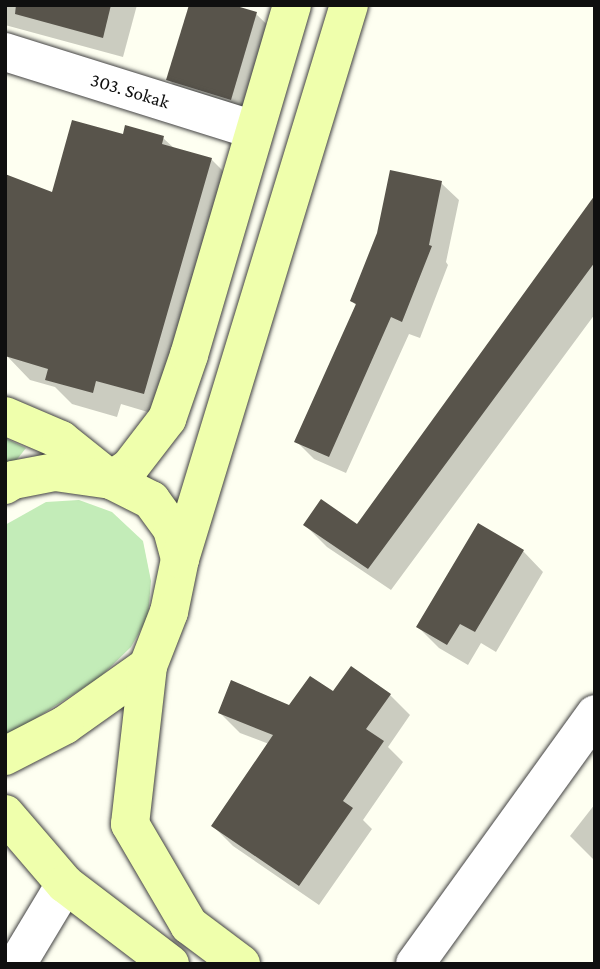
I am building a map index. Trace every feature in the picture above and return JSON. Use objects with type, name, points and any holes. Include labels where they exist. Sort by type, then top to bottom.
[{"type":"main road","points":[[5,485],[13,480],[55,472],[111,480],[130,467],[167,419],[189,355],[292,5]]},
{"type":"main road","points":[[241,964],[190,925],[130,824],[148,666],[169,612],[180,559],[349,5]]},
{"type":"main road","points":[[5,416],[61,440],[111,480],[151,500],[172,529],[180,559]]},
{"type":"main road","points":[[5,756],[65,726],[148,666]]},
{"type":"main road","points":[[5,814],[65,884],[170,964]]},
{"type":"street","name":"303. Sokak","points":[[5,52],[254,130]]},
{"type":"street","points":[[415,964],[595,714]]},
{"type":"street","points":[[17,964],[65,884]]},
{"type":"green space","points":[[5,438],[26,448],[15,462],[5,466]]},
{"type":"green space","points":[[79,500],[112,512],[143,541],[151,581],[148,617],[131,647],[100,677],[13,733],[5,734],[5,525],[46,502]]},
{"type":"building","points":[[16,5],[111,5],[103,38],[15,14]]},
{"type":"building","points":[[189,5],[233,5],[257,12],[231,100],[166,80]]},
{"type":"building","points":[[72,120],[123,134],[125,125],[164,136],[162,144],[212,158],[144,394],[96,381],[93,393],[45,380],[48,369],[5,356],[5,174],[52,192]]},
{"type":"building","points":[[390,170],[442,181],[429,245],[432,246],[402,322],[391,317],[329,457],[294,442],[356,304],[350,301],[377,233]]},
{"type":"building","points":[[595,195],[595,262],[368,569],[303,525],[321,499],[357,524]]},
{"type":"building","points":[[478,523],[524,550],[475,632],[460,624],[447,645],[416,627]]},
{"type":"building","points":[[351,666],[391,694],[366,729],[384,741],[343,801],[353,808],[299,886],[211,826],[273,735],[218,713],[231,680],[289,705],[310,676],[333,691]]}]
